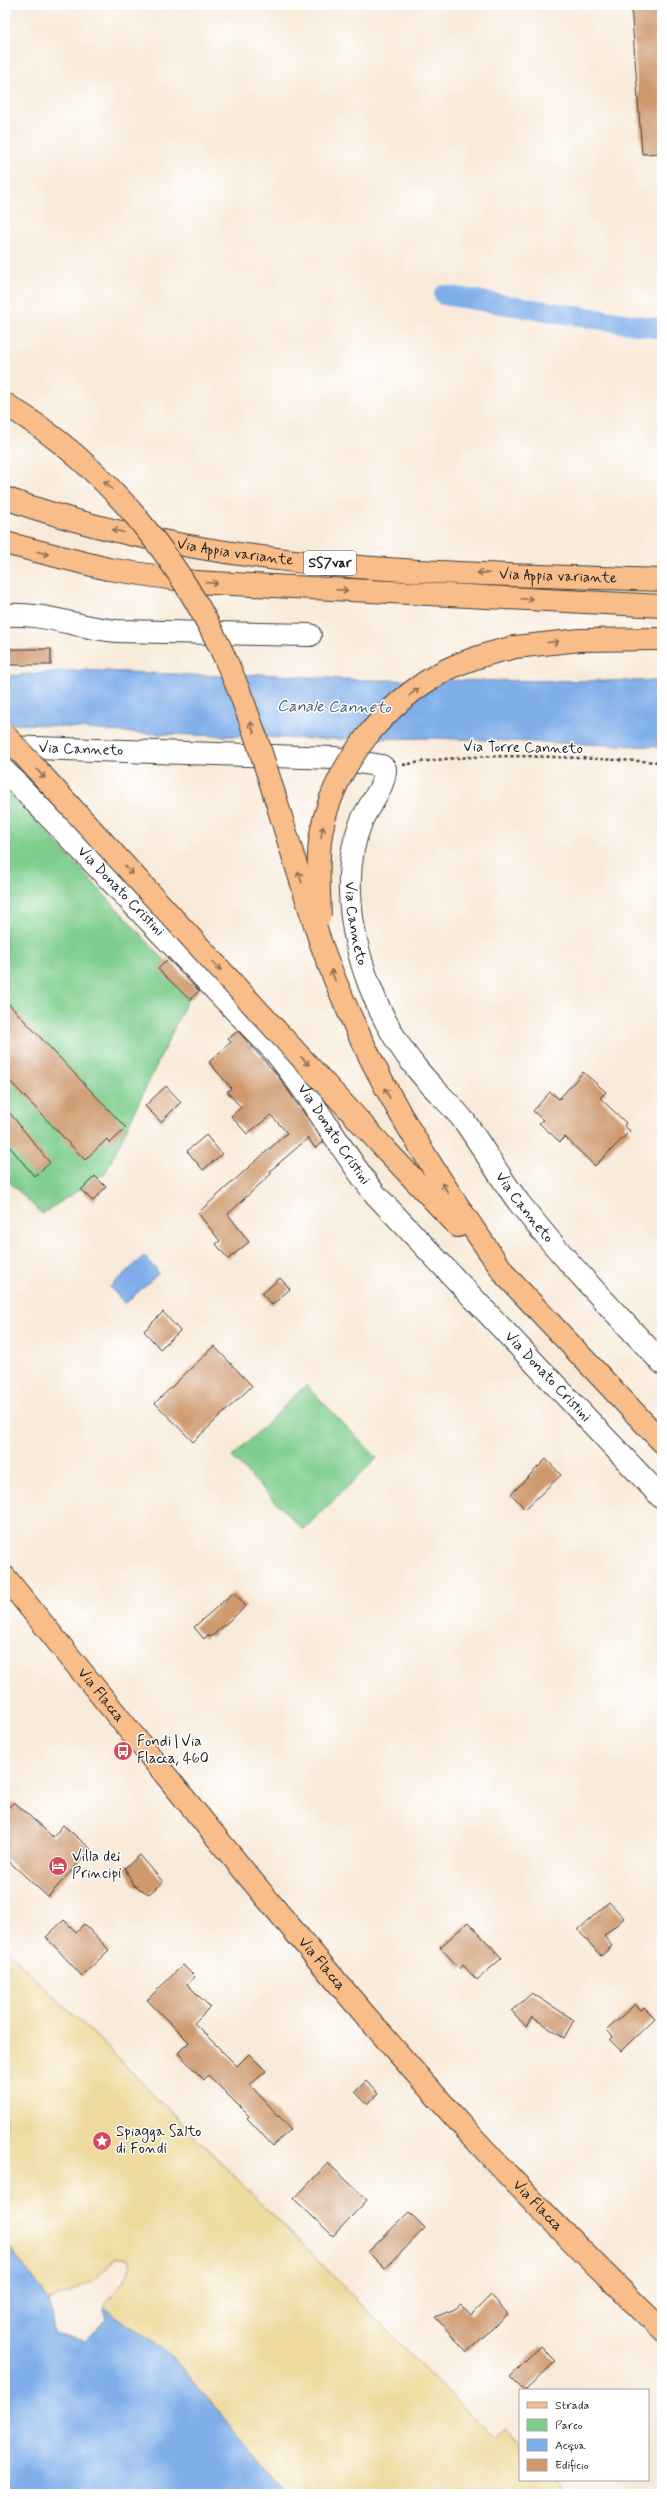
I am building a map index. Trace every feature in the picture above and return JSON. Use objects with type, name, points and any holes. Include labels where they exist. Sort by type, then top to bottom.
[{"type":"main road","points":[[5,404],[67,448],[118,496],[161,548],[206,619],[230,668],[253,728],[320,941],[356,1033],[406,1127],[452,1199],[507,1277]]},
{"type":"main road","name":"Via Appia variante","points":[[5,498],[59,516],[131,534],[223,552],[433,571],[662,580]]},
{"type":"main road","name":"Via Appia variante","points":[[5,543],[108,569],[195,582],[662,606]]},
{"type":"main road","points":[[320,941],[321,836],[336,788],[349,762],[386,716],[419,687],[455,666],[515,647],[580,640],[662,639]]},
{"type":"main road","points":[[5,735],[384,1148],[662,1442]]},
{"type":"main road","name":"Via Flacca","points":[[5,1577],[207,1825],[426,2085],[528,2197],[662,2330]]},
{"type":"street","points":[[5,615],[35,616],[87,627],[117,631],[310,635]]},
{"type":"street","name":"Via Canneto","points":[[5,748],[335,758],[377,763],[385,769],[383,781],[358,830],[351,862],[350,884],[353,921],[360,950],[385,1018],[408,1057],[456,1111],[512,1194],[534,1222],[662,1363]]},
{"type":"street","name":"Via Donato Cristini","points":[[5,771],[274,1051],[302,1084],[356,1168],[380,1200],[662,1498]]},
{"type":"path","name":"Via Torre Canneto","points":[[385,769],[464,757],[527,757],[662,762]]},
{"type":"green space","points":[[5,787],[192,990],[106,1172],[42,1214],[5,1178]]},
{"type":"green space","points":[[306,1385],[377,1458],[303,1530],[232,1457]]},
{"type":"sand","name":"Spiagga Salto di Fondi","points":[[5,1949],[101,2041],[495,2440],[505,2429],[519,2445],[519,2481],[551,2481],[562,2494],[287,2494],[173,2357],[103,2307],[126,2278],[130,2265],[128,2258],[115,2258],[108,2267],[93,2280],[49,2300],[5,2241]]},
{"type":"water","name":"Canale Canneto","points":[[81,670],[220,676],[260,674],[361,680],[662,681],[662,747],[431,738],[320,739],[133,733],[32,724],[5,724],[5,672],[8,676]]},
{"type":"water","points":[[144,1256],[159,1273],[125,1304],[110,1287]]},
{"type":"water","points":[[5,2241],[49,2300],[54,2334],[85,2341],[106,2320],[103,2307],[173,2357],[287,2494],[5,2494]]},
{"type":"building","points":[[631,5],[662,5],[662,153],[642,154]]},
{"type":"building","points":[[5,649],[51,649],[51,665],[5,665]]},
{"type":"building","points":[[168,959],[199,991],[190,1000],[158,969]]},
{"type":"building","points":[[5,1000],[126,1128],[110,1143],[107,1139],[85,1160],[5,1076]]},
{"type":"building","points":[[238,1031],[278,1076],[324,1142],[315,1148],[308,1138],[270,1171],[272,1173],[228,1214],[249,1242],[228,1259],[216,1244],[220,1241],[198,1213],[287,1133],[271,1115],[247,1134],[231,1116],[241,1107],[227,1092],[231,1088],[209,1062],[231,1042],[228,1039]]},
{"type":"building","points":[[583,1072],[606,1092],[600,1098],[626,1123],[624,1126],[630,1131],[595,1166],[565,1137],[560,1142],[539,1123],[543,1120],[533,1111],[550,1092],[559,1099]]},
{"type":"building","points":[[166,1086],[181,1102],[161,1122],[145,1106]]},
{"type":"building","points":[[5,1107],[50,1163],[34,1176],[5,1141]]},
{"type":"building","points":[[206,1135],[222,1154],[203,1170],[187,1151]]},
{"type":"building","points":[[95,1176],[106,1187],[93,1201],[81,1190]]},
{"type":"building","points":[[280,1278],[290,1289],[272,1305],[262,1294]]},
{"type":"building","points":[[163,1312],[180,1331],[160,1349],[144,1331]]},
{"type":"building","points":[[214,1346],[252,1386],[193,1442],[155,1403]]},
{"type":"building","points":[[546,1459],[561,1475],[525,1509],[511,1494]]},
{"type":"building","points":[[234,1592],[246,1606],[211,1637],[208,1635],[204,1639],[194,1627]]},
{"type":"building","points":[[14,1802],[53,1837],[63,1825],[91,1849],[48,1897],[5,1858],[5,1811]]},
{"type":"building","points":[[140,1855],[163,1882],[149,1894],[133,1885],[125,1868]]},
{"type":"building","points":[[609,1902],[624,1918],[604,1936],[612,1946],[601,1956],[578,1930]]},
{"type":"building","points":[[64,1920],[76,1932],[84,1924],[109,1950],[82,1976],[46,1937]]},
{"type":"building","points":[[468,1922],[502,1958],[477,1980],[463,1965],[460,1969],[440,1947]]},
{"type":"building","points":[[183,1965],[195,1977],[187,1984],[210,2007],[194,2023],[237,2066],[249,2054],[266,2071],[250,2085],[291,2129],[273,2146],[247,2118],[249,2116],[208,2075],[204,2080],[178,2053],[189,2042],[147,2000]]},
{"type":"building","points":[[532,1993],[574,2020],[564,2038],[532,2017],[526,2027],[512,2011]]},
{"type":"building","points":[[635,2004],[641,2010],[644,2007],[655,2018],[621,2051],[610,2040],[613,2037],[607,2030]]},
{"type":"building","points":[[366,2081],[378,2094],[367,2104],[355,2092]]},
{"type":"building","points":[[328,2163],[367,2200],[333,2236],[294,2199]]},
{"type":"building","points":[[409,2212],[425,2228],[385,2269],[368,2252]]},
{"type":"building","points":[[491,2295],[508,2314],[467,2352],[435,2317],[455,2309],[461,2304],[471,2315]]},
{"type":"building","points":[[541,2346],[556,2361],[527,2389],[522,2389],[510,2377]]},
{"type":"waterway","points":[[444,295],[662,329]]},
{"type":"place","name":"Fondi | Via Flacca, 460","points":[[123,1751]]},
{"type":"place","name":"Villa dei Principi","points":[[58,1866]]},
{"type":"place","name":"Spiagga Salto di Fondi","points":[[102,2141]]}]
